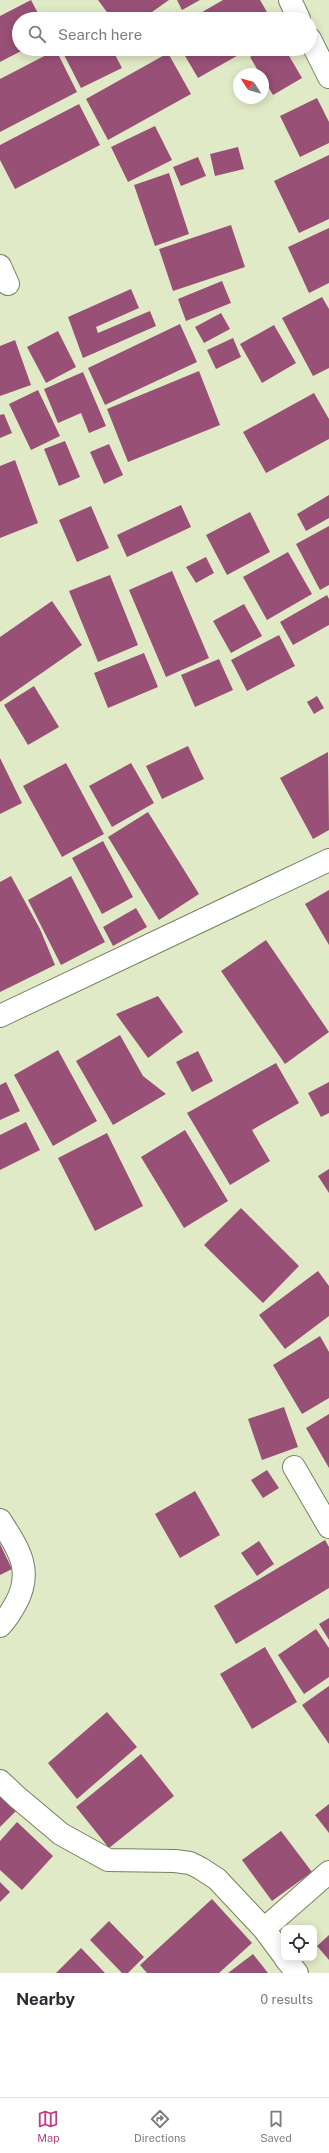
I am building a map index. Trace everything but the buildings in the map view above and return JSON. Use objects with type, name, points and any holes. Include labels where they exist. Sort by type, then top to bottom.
[{"type":"street","points":[[290,0],[296,12]]},
{"type":"street","points":[[317,53],[329,77]]},
{"type":"street","points":[[0,1016],[329,860]]},
{"type":"street","points":[[294,1467],[329,1527]]},
{"type":"street","points":[[0,1520],[14,1541],[24,1564],[24,1578],[21,1594],[7,1619],[0,1626]]},
{"type":"street","points":[[0,1780],[17,1797],[61,1834],[108,1860],[175,1861],[190,1863],[200,1868],[217,1879],[264,1929],[288,1965]]},
{"type":"street","points":[[264,1929],[329,1872]]}]
